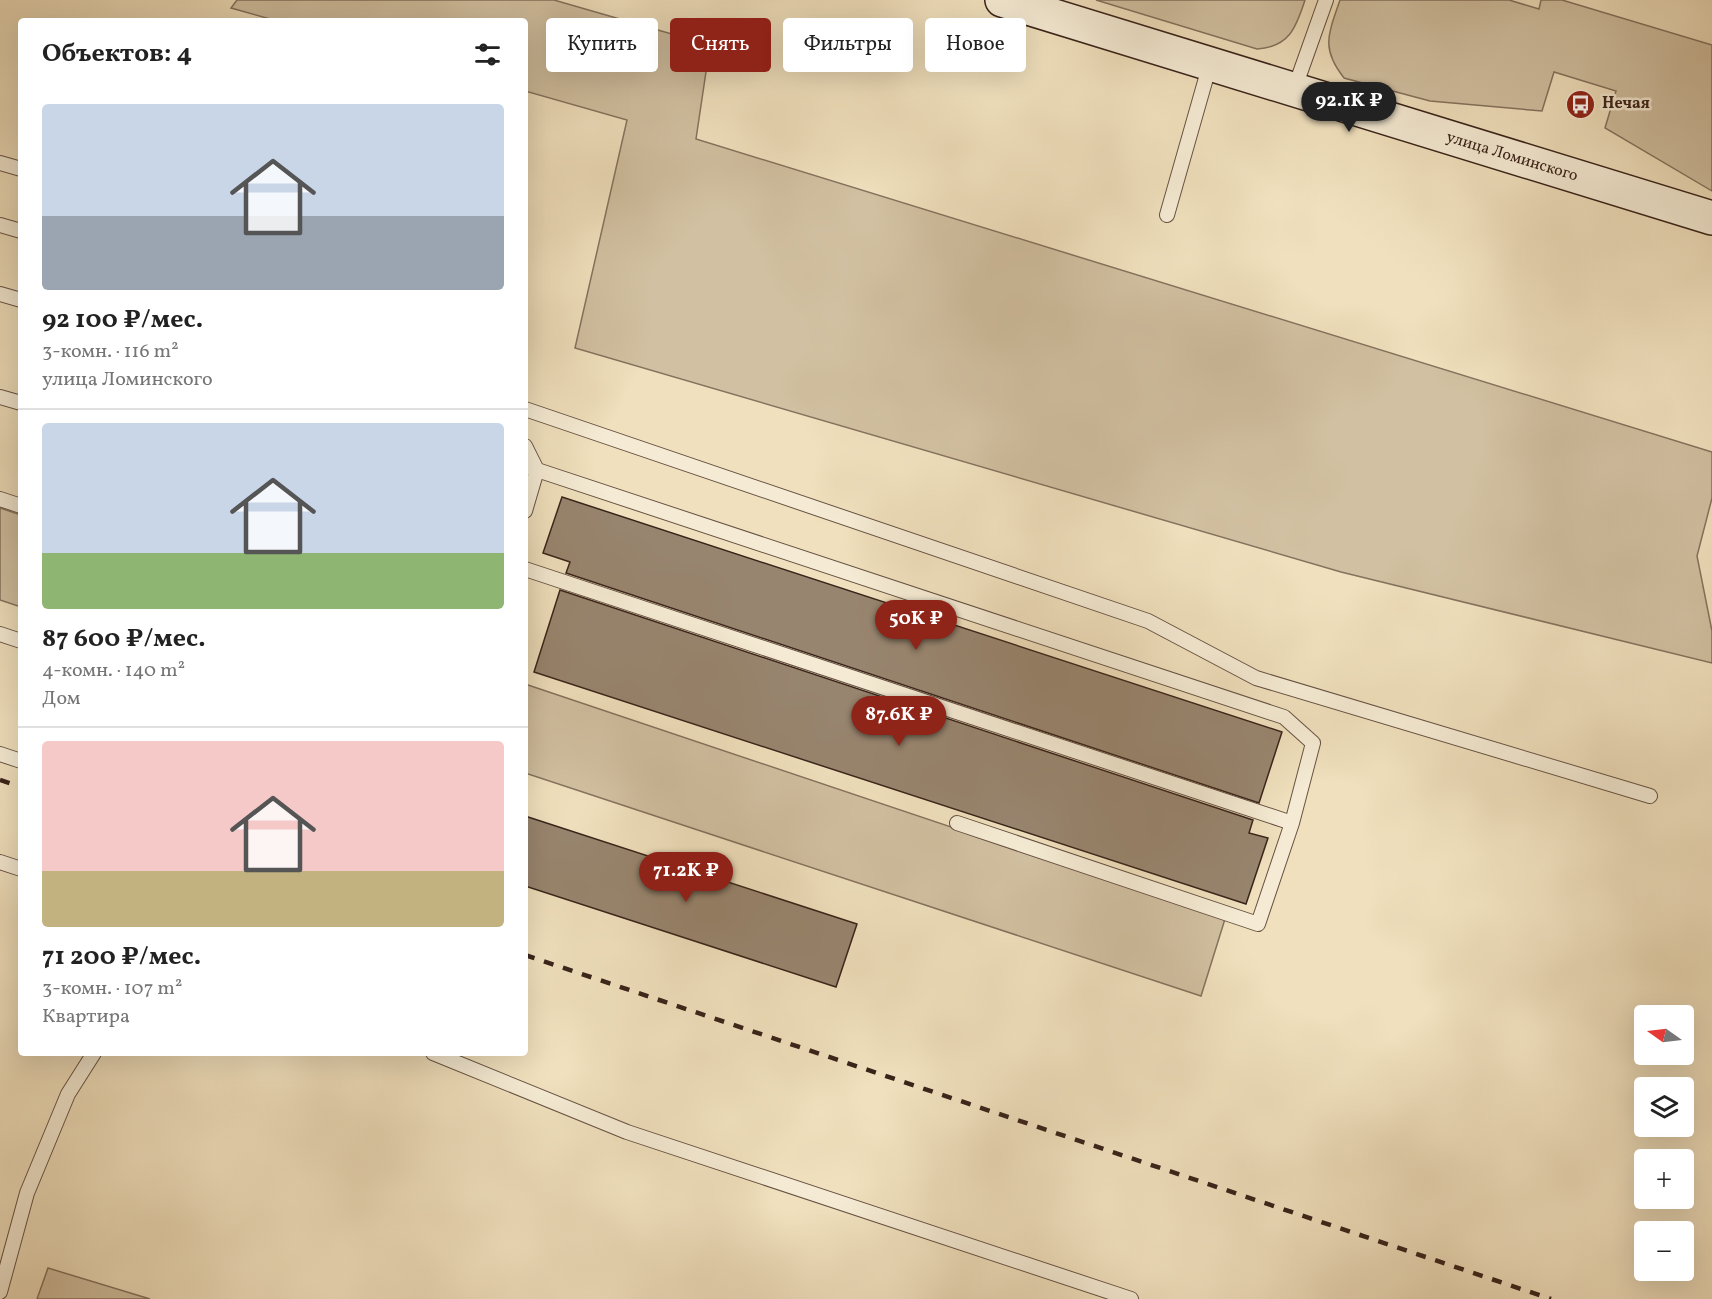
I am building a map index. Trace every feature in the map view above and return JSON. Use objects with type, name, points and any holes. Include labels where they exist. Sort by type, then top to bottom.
[{"type":"street","name":"улица Ломинского","points":[[1002,0],[1712,218]]},
{"type":"lane","points":[[1294,90],[1326,0]]},
{"type":"lane","points":[[1167,215],[1210,64]]},
{"type":"lane","points":[[0,163],[18,168]]},
{"type":"lane","points":[[0,225],[18,230]]},
{"type":"lane","points":[[0,294],[18,299]]},
{"type":"lane","points":[[0,397],[18,403]]},
{"type":"lane","points":[[528,410],[1148,621],[1256,678],[1650,796]]},
{"type":"lane","points":[[528,490],[531,468],[1284,717],[1313,742],[1292,823],[1258,924],[957,822]]},
{"type":"lane","points":[[0,499],[18,505]]},
{"type":"lane","points":[[528,570],[1292,823]]},
{"type":"lane","points":[[0,634],[18,640]]},
{"type":"lane","points":[[0,754],[18,760]]},
{"type":"lane","points":[[0,862],[18,868]]},
{"type":"lane","points":[[0,1292],[27,1193],[68,1094],[92,1056]]},
{"type":"lane","points":[[440,1056],[627,1132],[1131,1299]]},
{"type":"shaded area","points":[[237,0],[554,0],[616,18],[546,18],[546,72],[658,72],[658,30],[670,33],[670,72],[706,72],[696,139],[1712,452],[1712,498],[1697,556],[1712,631],[1712,663],[1341,572],[575,348],[627,120],[528,92],[528,18],[266,18],[231,8]]},
{"type":"shaded area","points":[[1096,0],[1305,0],[1290,34],[1277,44],[1257,49]]},
{"type":"shaded area","points":[[1340,0],[1509,0],[1539,9],[1541,0],[1562,0],[1712,45],[1712,191],[1605,128],[1616,91],[1554,72],[1542,111],[1430,101],[1344,78],[1336,67],[1329,49],[1330,31]]},
{"type":"shaded area","points":[[0,508],[18,514],[18,606],[0,600]]},
{"type":"shaded area","points":[[528,685],[1225,919],[1201,996],[528,774]]},
{"type":"shaded area","points":[[48,1268],[150,1299],[37,1299]]},
{"type":"building","points":[[562,497],[1282,732],[1259,803],[566,573],[570,562],[543,553]]},
{"type":"building","points":[[560,590],[1253,820],[1249,833],[1268,838],[1246,904],[534,672]]},
{"type":"building","points":[[528,817],[857,924],[836,987],[528,887]]},
{"type":"railway","points":[[0,780],[18,786]]},
{"type":"railway","points":[[528,956],[1551,1299]]},
{"type":"place","name":"Нечая","points":[[1581,104]]}]
